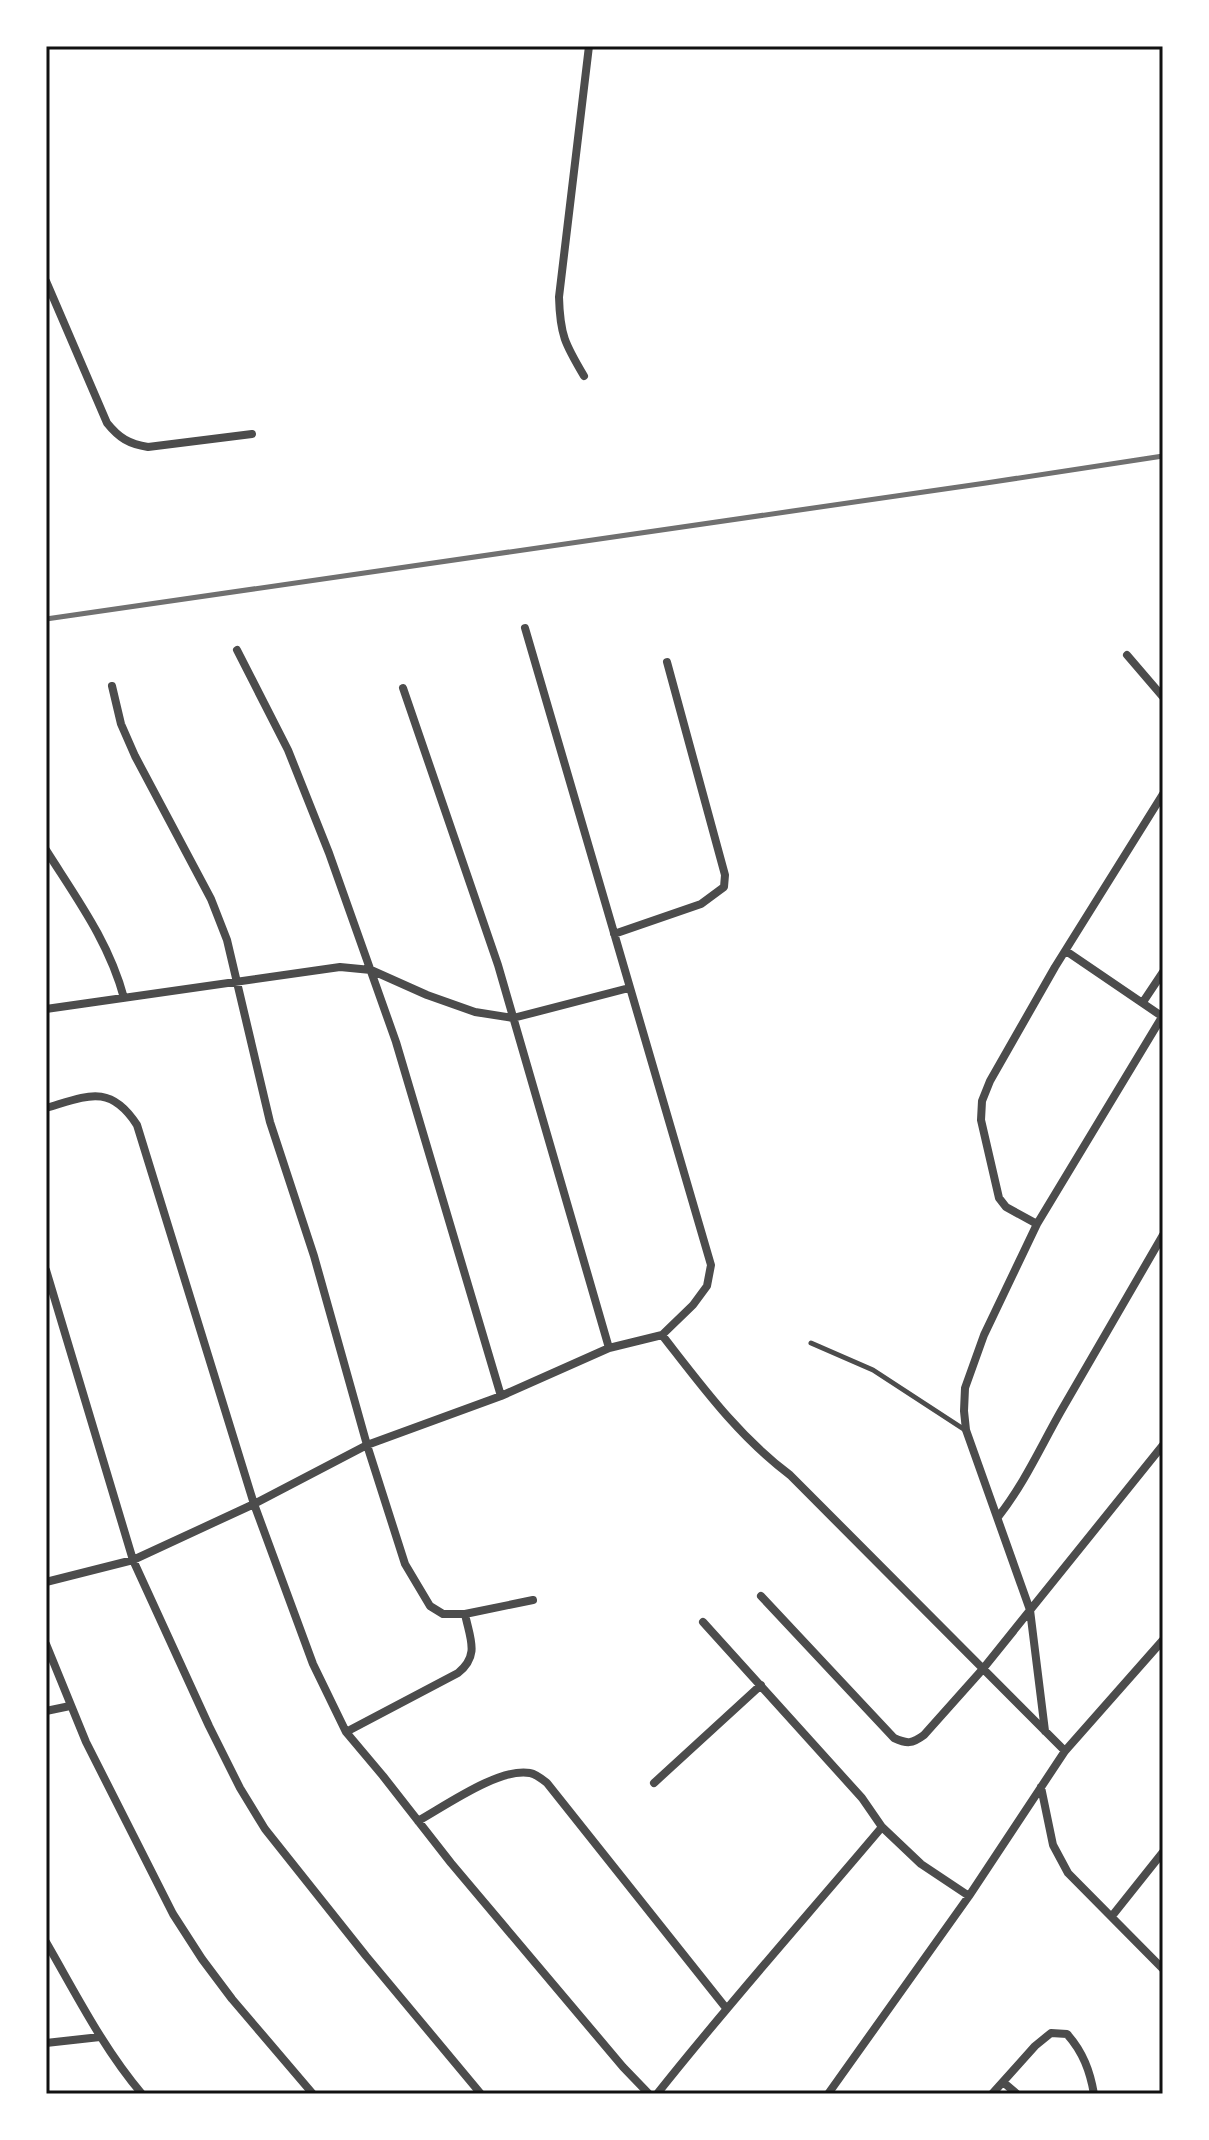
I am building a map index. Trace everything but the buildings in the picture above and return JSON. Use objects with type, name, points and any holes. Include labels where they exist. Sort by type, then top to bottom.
[{"type":"street","points":[[584,376],[560,327],[559,297],[589,46]]},
{"type":"street","points":[[46,281],[107,423],[119,437],[148,447],[252,434]]},
{"type":"street","points":[[46,1582],[133,1560],[254,1504],[367,1445],[501,1396],[609,1348],[662,1335],[693,1305],[707,1286],[711,1265],[525,628]]},
{"type":"street","points":[[237,650],[288,750],[371,970],[401,1057],[501,1396]]},
{"type":"street","points":[[1127,655],[1163,697]]},
{"type":"street","points":[[614,934],[701,904],[724,887],[725,875],[667,662]]},
{"type":"street","points":[[112,686],[121,724],[135,756],[211,899],[227,940],[270,1122],[314,1256],[367,1445],[405,1564],[430,1606],[443,1614],[465,1614],[533,1600]]},
{"type":"street","points":[[403,688],[498,965],[609,1348]]},
{"type":"street","points":[[1037,1224],[1006,1207],[999,1198],[981,1120],[982,1101],[990,1081],[1055,967],[1163,794]]},
{"type":"street","points":[[46,850],[105,947],[124,998]]},
{"type":"street","points":[[1045,1731],[1030,1610],[966,1430],[965,1388],[984,1335],[1037,1224],[1163,1017],[1066,951]]},
{"type":"street","points":[[46,1009],[340,967],[371,970],[463,1008],[513,1018],[629,988]]},
{"type":"street","points":[[1143,1002],[1163,972]]},
{"type":"street","points":[[46,1108],[87,1096],[111,1098],[128,1111],[137,1125],[254,1504],[313,1664],[346,1732],[451,1863],[649,2094]]},
{"type":"street","points":[[998,1517],[1033,1466],[1065,1404],[1163,1235]]},
{"type":"street","points":[[46,1270],[133,1560],[240,1788],[265,1829],[481,2094]]},
{"type":"street","points":[[46,1309],[55,1304]]},
{"type":"street","points":[[662,1335],[713,1401],[751,1442],[790,1475],[1065,1751]]},
{"type":"street","points":[[761,1596],[894,1738],[905,1744],[914,1743],[982,1670],[1163,1445]]},
{"type":"street","points":[[346,1732],[466,1667],[473,1651],[465,1614]]},
{"type":"street","points":[[703,1622],[862,1798],[882,1827],[921,1864],[969,1896]]},
{"type":"street","points":[[828,2094],[969,1896],[1065,1751],[1163,1640]]},
{"type":"street","points":[[46,1644],[86,1742],[173,1914],[232,1999],[313,2094]]},
{"type":"street","points":[[654,1783],[761,1685]]},
{"type":"street","points":[[46,1711],[70,1706]]},
{"type":"street","points":[[418,1821],[495,1778],[533,1773],[547,1783],[573,1814],[726,2008]]},
{"type":"street","points":[[1041,1787],[1053,1845],[1068,1873],[1163,1969]]},
{"type":"street","points":[[657,2094],[726,2008],[882,1827]]},
{"type":"street","points":[[1112,1916],[1163,1852]]},
{"type":"street","points":[[46,1942],[100,2037],[142,2094]]},
{"type":"street","points":[[992,2094],[1035,2046],[1051,2033],[1067,2034],[1085,2059],[1094,2094]]},
{"type":"street","points":[[46,2043],[100,2037]]},
{"type":"street","points":[[1003,2082],[1017,2094]]},
{"type":"street","points":[[834,2085],[843,2094]]},
{"type":"lane","points":[[811,1343],[873,1370],[966,1430]]},
{"type":"railway","points":[[46,619],[1163,456]]}]
